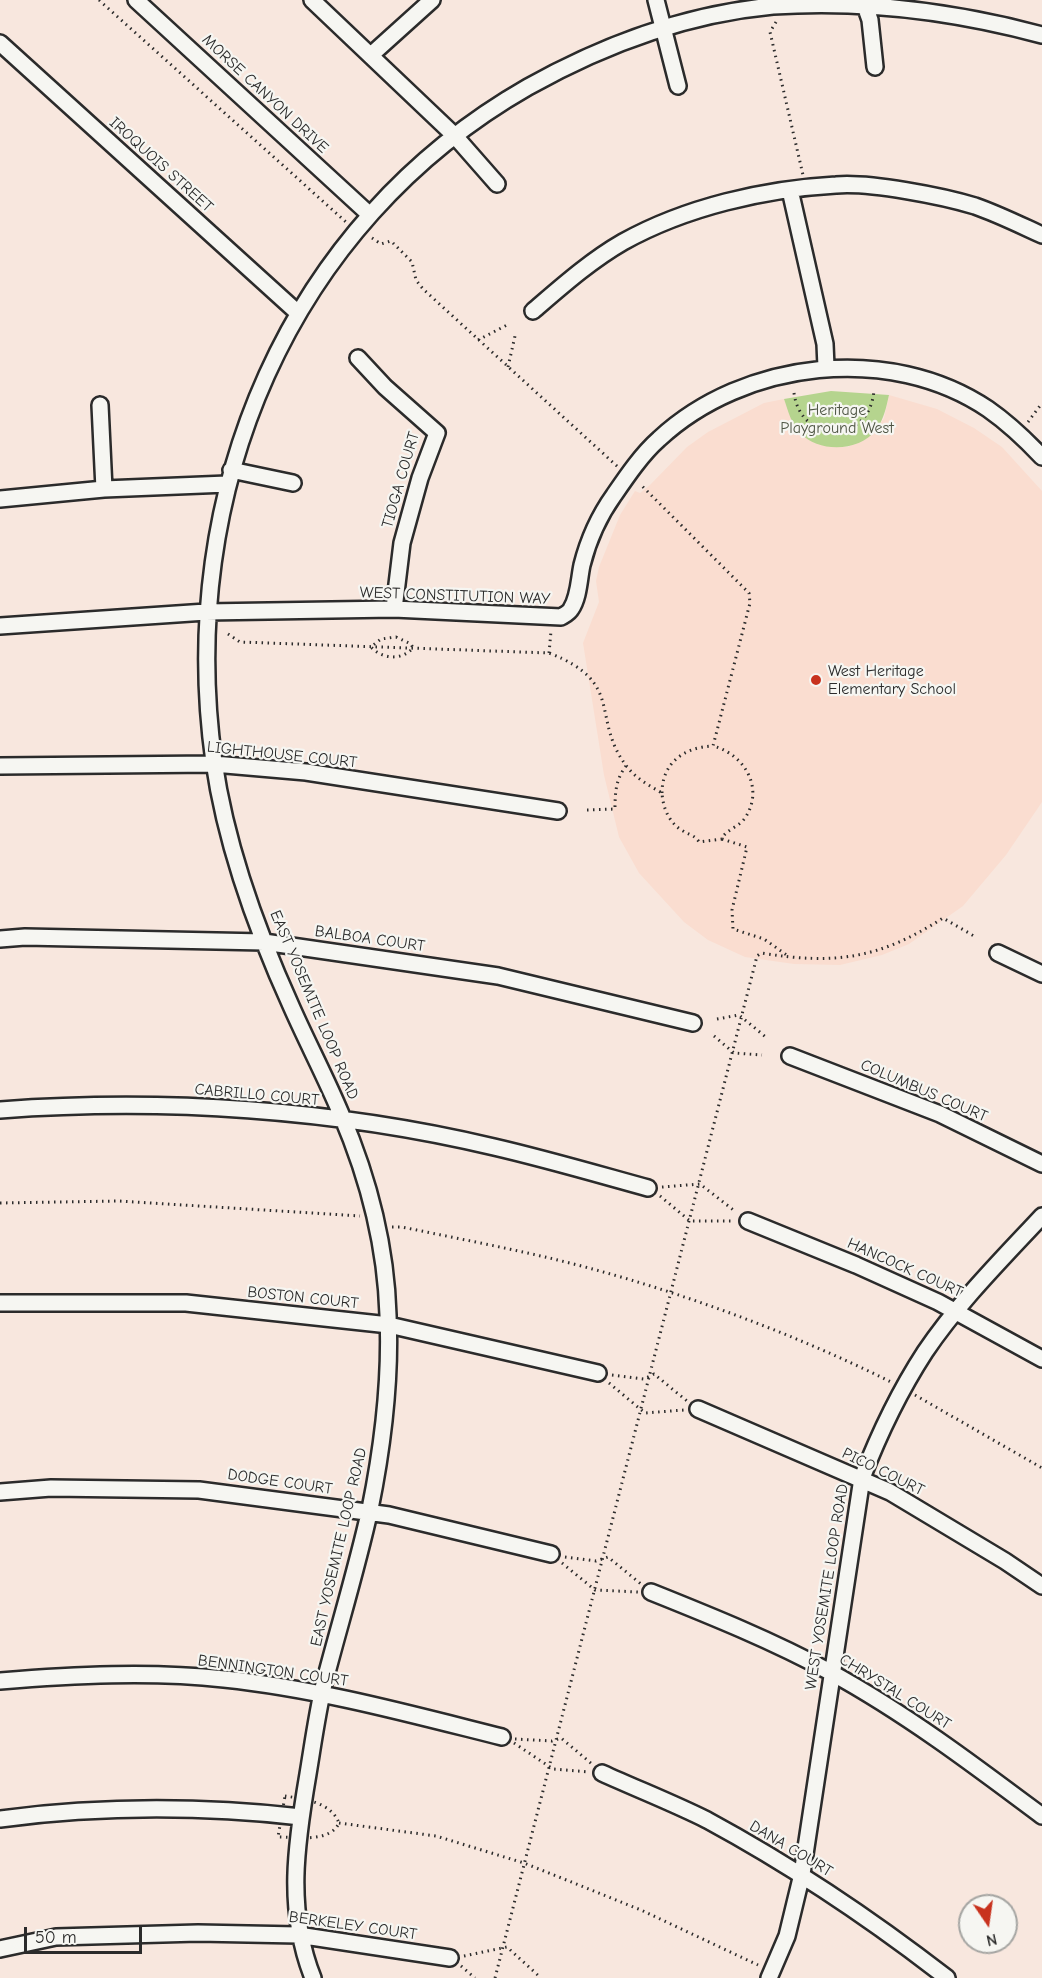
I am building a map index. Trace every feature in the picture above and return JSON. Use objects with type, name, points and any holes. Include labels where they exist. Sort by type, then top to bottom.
[{"type":"street","name":"MORSE CANYON DRIVE","points":[[136,0],[370,215]]},
{"type":"street","points":[[312,0],[454,135],[497,184]]},
{"type":"street","points":[[371,55],[432,0]]},
{"type":"street","points":[[656,0],[678,86]]},
{"type":"street","points":[[775,14],[864,2],[974,16],[1042,34]]},
{"type":"street","points":[[864,2],[870,20],[875,67]]},
{"type":"street","name":"EAST YOSEMITE LOOP ROAD","points":[[313,1978],[298,1935],[295,1871],[301,1817],[322,1694],[369,1512],[387,1418],[388,1325],[377,1222],[344,1120],[264,942],[232,846],[214,764],[206,675],[207,612],[229,477],[260,390],[298,313],[332,261],[370,215],[454,135],[502,102],[570,64],[663,28],[717,14],[775,14]]},
{"type":"street","name":"IROQUOIS STREET","points":[[0,43],[298,313]]},
{"type":"street","points":[[532,311],[575,276],[622,243],[651,229],[736,199],[790,190],[838,184],[886,188],[975,206],[1042,235]]},
{"type":"street","points":[[790,190],[825,344],[826,367]]},
{"type":"street","name":"TIOGA COURT","points":[[358,358],[385,387],[437,433],[420,478],[402,543],[394,609]]},
{"type":"street","name":"WEST CONSTITUTION WAY","points":[[0,626],[207,612],[394,609],[553,619],[561,617],[571,609],[588,546],[598,522],[613,496],[658,439],[701,406],[755,382],[826,367],[892,372],[946,387],[986,408],[1020,433],[1042,457]]},
{"type":"street","points":[[100,405],[104,489]]},
{"type":"street","points":[[0,498],[229,477],[293,483]]},
{"type":"street","name":"LIGHTHOUSE COURT","points":[[0,766],[214,764],[306,772],[558,811]]},
{"type":"street","name":"BALBOA COURT","points":[[0,939],[25,937],[264,942],[498,976],[693,1023]]},
{"type":"street","points":[[998,953],[1042,974]]},
{"type":"street","name":"COLUMBUS COURT","points":[[790,1056],[940,1113],[1042,1164]]},
{"type":"street","name":"CABRILLO COURT","points":[[0,1110],[56,1106],[194,1107],[344,1120],[493,1147],[648,1188]]},
{"type":"street","name":"WEST YOSEMITE LOOP ROAD","points":[[769,1978],[787,1935],[802,1874],[861,1479],[880,1431],[926,1350],[957,1311],[1042,1216]]},
{"type":"street","name":"HANCOCK COURT","points":[[748,1221],[856,1265],[957,1311],[1042,1359]]},
{"type":"street","name":"BOSTON COURT","points":[[0,1303],[186,1303],[388,1325],[598,1373]]},
{"type":"street","name":"PICO COURT","points":[[698,1409],[861,1479],[930,1515],[1042,1586]]},
{"type":"street","name":"DODGE COURT","points":[[0,1492],[51,1488],[200,1490],[369,1512],[551,1554]]},
{"type":"street","name":"CHRYSTAL COURT","points":[[651,1592],[744,1630],[832,1673],[957,1752],[1042,1816]]},
{"type":"street","name":"BENNINGTON COURT","points":[[0,1681],[83,1674],[222,1679],[322,1694],[502,1737]]},
{"type":"street","name":"DANA COURT","points":[[602,1773],[705,1820],[802,1874],[880,1926],[947,1978]]},
{"type":"street","points":[[0,1819],[100,1811],[177,1810],[301,1817]]},
{"type":"street","name":"BERKELEY COURT","points":[[0,1949],[56,1937],[198,1933],[298,1935],[450,1958]]},
{"type":"path","points":[[99,0],[339,217]]},
{"type":"path","points":[[775,14],[770,33],[806,188]]},
{"type":"path","points":[[374,240],[381,244],[391,241],[409,259],[423,289],[612,463]]},
{"type":"path","points":[[478,340],[507,325]]},
{"type":"path","points":[[508,367],[515,336]]},
{"type":"path","points":[[794,393],[796,405],[804,417],[823,430],[836,432],[850,430],[864,421],[873,404],[874,390]]},
{"type":"path","points":[[1020,433],[1042,403]]},
{"type":"path","points":[[646,488],[749,593],[750,603],[713,746]]},
{"type":"path","points":[[549,653],[553,619]]},
{"type":"path","points":[[228,634],[240,642],[549,653],[577,665],[599,689],[609,731],[626,766],[662,793]]},
{"type":"path","points":[[371,647],[381,639],[396,637],[404,639],[413,648]]},
{"type":"path","points":[[371,647],[388,657],[404,656],[413,648]]},
{"type":"path","points":[[722,839],[723,835],[745,818],[753,796],[752,784],[741,761],[726,750],[713,746],[695,748],[676,758],[664,774],[662,793],[665,811],[677,827],[696,837],[699,842],[722,839],[747,847],[732,910],[733,928],[764,939],[789,958]]},
{"type":"path","points":[[587,810],[615,809],[615,789],[626,766]]},
{"type":"path","points":[[495,1978],[743,1018],[757,956],[761,953],[821,960],[855,956],[894,944],[943,918],[974,936]]},
{"type":"path","points":[[717,1019],[739,1015],[767,1038]]},
{"type":"path","points":[[714,1036],[734,1053],[762,1055]]},
{"type":"path","points":[[648,1188],[700,1184],[748,1221]]},
{"type":"path","points":[[648,1188],[690,1221],[748,1221]]},
{"type":"path","points":[[0,1203],[119,1201],[210,1205],[351,1218],[359,1216]]},
{"type":"path","points":[[391,1227],[402,1227],[547,1257],[671,1294],[741,1318],[885,1379]]},
{"type":"path","points":[[598,1373],[644,1379],[654,1374],[698,1409]]},
{"type":"path","points":[[598,1373],[645,1413],[698,1409]]},
{"type":"path","points":[[921,1398],[1042,1468]]},
{"type":"path","points":[[551,1554],[596,1561],[608,1557],[651,1592]]},
{"type":"path","points":[[551,1554],[595,1590],[651,1592]]},
{"type":"path","points":[[502,1737],[552,1741],[561,1738],[602,1773]]},
{"type":"path","points":[[502,1737],[527,1750],[550,1767],[602,1773]]},
{"type":"path","points":[[319,1804],[336,1816],[339,1823]]},
{"type":"path","points":[[339,1823],[436,1836],[525,1863],[641,1910],[755,1964]]},
{"type":"path","points":[[315,1836],[333,1832],[339,1823]]},
{"type":"path","points":[[450,1958],[507,1947],[541,1978]]},
{"type":"shaded area","name":"West Heritage Elementary School","points":[[889,395],[937,409],[974,428],[1002,447],[1042,491],[1042,802],[1006,855],[963,906],[909,944],[882,955],[840,965],[794,964],[745,957],[708,940],[684,922],[639,873],[619,837],[604,775],[583,643],[599,602],[596,581],[599,567],[620,515],[635,491],[640,493],[650,485],[687,447],[708,432],[764,403],[784,399],[801,434],[826,446],[848,447],[875,432],[884,418]]},
{"type":"green space","name":"Heritage Playground West","points":[[831,391],[889,395],[881,422],[869,437],[849,446],[828,447],[808,440],[800,433],[790,417],[784,399]]},
{"type":"place","name":"West Heritage Elementary School","points":[[816,680]]}]
